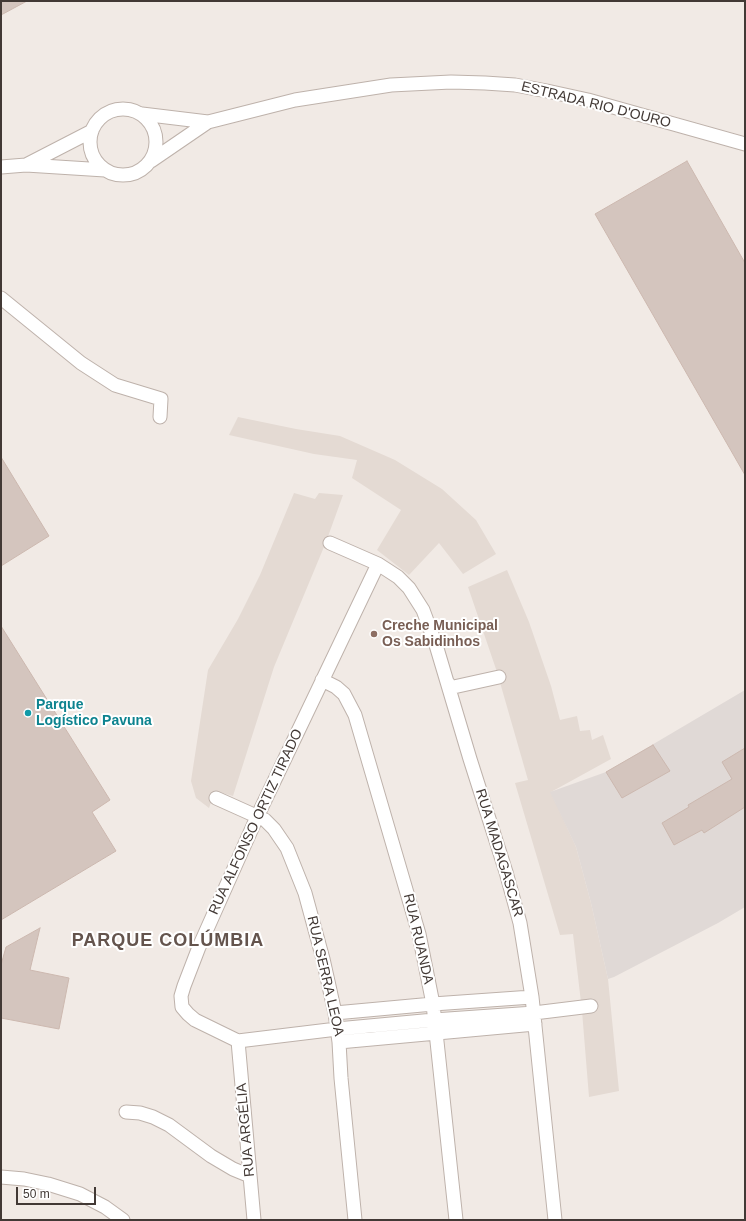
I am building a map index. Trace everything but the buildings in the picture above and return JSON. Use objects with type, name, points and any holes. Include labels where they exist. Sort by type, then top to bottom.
[{"type":"street","name":"ESTRADA RIO D'OURO","points":[[151,161],[208,122],[295,100],[391,85],[451,82],[514,85],[547,90],[745,144]]},
{"type":"street","points":[[117,109],[126,109],[142,114],[148,120],[156,136],[155,153],[151,161],[142,170],[130,175],[121,176],[112,174],[105,170],[93,157],[91,148],[90,140],[96,123],[101,117],[117,109]]},
{"type":"street","name":"ESTRADA RIO D'OURO","points":[[142,114],[208,122]]},
{"type":"street","points":[[26,165],[92,131]]},
{"type":"street","points":[[1,167],[26,165],[105,170]]},
{"type":"street","points":[[1,298],[81,363],[115,385],[161,399],[160,417]]},
{"type":"street","name":"RUA MADAGASCAR","points":[[330,543],[378,564],[398,577],[409,588],[415,597],[429,625],[506,872],[520,923],[532,997],[555,1220]]},
{"type":"street","name":"RUA ALFONSO ORTIZ TIRADO","points":[[238,1041],[196,1020],[188,1014],[182,1007],[181,996],[199,947],[257,817],[378,564]]},
{"type":"street","points":[[449,686],[499,677]]},
{"type":"street","name":"RUA RUANDA","points":[[322,680],[336,687],[344,694],[355,715],[419,934],[433,1004],[456,1220]]},
{"type":"street","name":"RUA SERRA LEOA","points":[[216,798],[264,820],[274,829],[287,848],[311,913],[323,958],[340,1042],[341,1078],[354,1220]]},
{"type":"street","points":[[335,1013],[532,997]]},
{"type":"street","points":[[238,1041],[337,1029],[435,1026],[534,1019],[591,1006]]},
{"type":"street","points":[[340,1042],[435,1026]]},
{"type":"street","name":"RUA ARGÉLIA","points":[[238,1041],[254,1220]]},
{"type":"street","points":[[126,1112],[140,1113],[153,1117],[169,1125],[211,1156],[233,1169],[250,1176]]},
{"type":"street","points":[[1,1177],[24,1179],[48,1184],[80,1194],[105,1207],[116,1218]]},
{"type":"shaded area","points":[[238,417],[340,436],[395,460],[442,489],[476,520],[496,554],[463,574],[439,543],[409,575],[377,550],[401,510],[352,478],[357,460],[314,454],[229,435]]},
{"type":"shaded area","points":[[294,493],[315,499],[319,493],[343,495],[326,542],[274,667],[233,796],[215,791],[209,808],[196,798],[191,781],[208,670],[238,619],[260,575]]},
{"type":"shaded area","points":[[507,570],[529,622],[551,686],[560,720],[577,716],[580,731],[590,730],[592,740],[603,735],[611,759],[551,792],[576,847],[591,903],[608,979],[619,1091],[589,1097],[582,1011],[573,934],[560,935],[515,783],[528,780],[497,672],[468,587]]},
{"type":"shaded area","points":[[745,690],[745,907],[718,923],[608,979],[591,903],[576,847],[550,792],[606,772]]},
{"type":"place","name":"Creche Municipal Os Sabidinhos","points":[[374,634]]},
{"type":"place","name":"Parque Logístico Pavuna","points":[[28,713]]},
{"type":"district","name":"PARQUE COLÚMBIA","points":[[168,941]]}]
